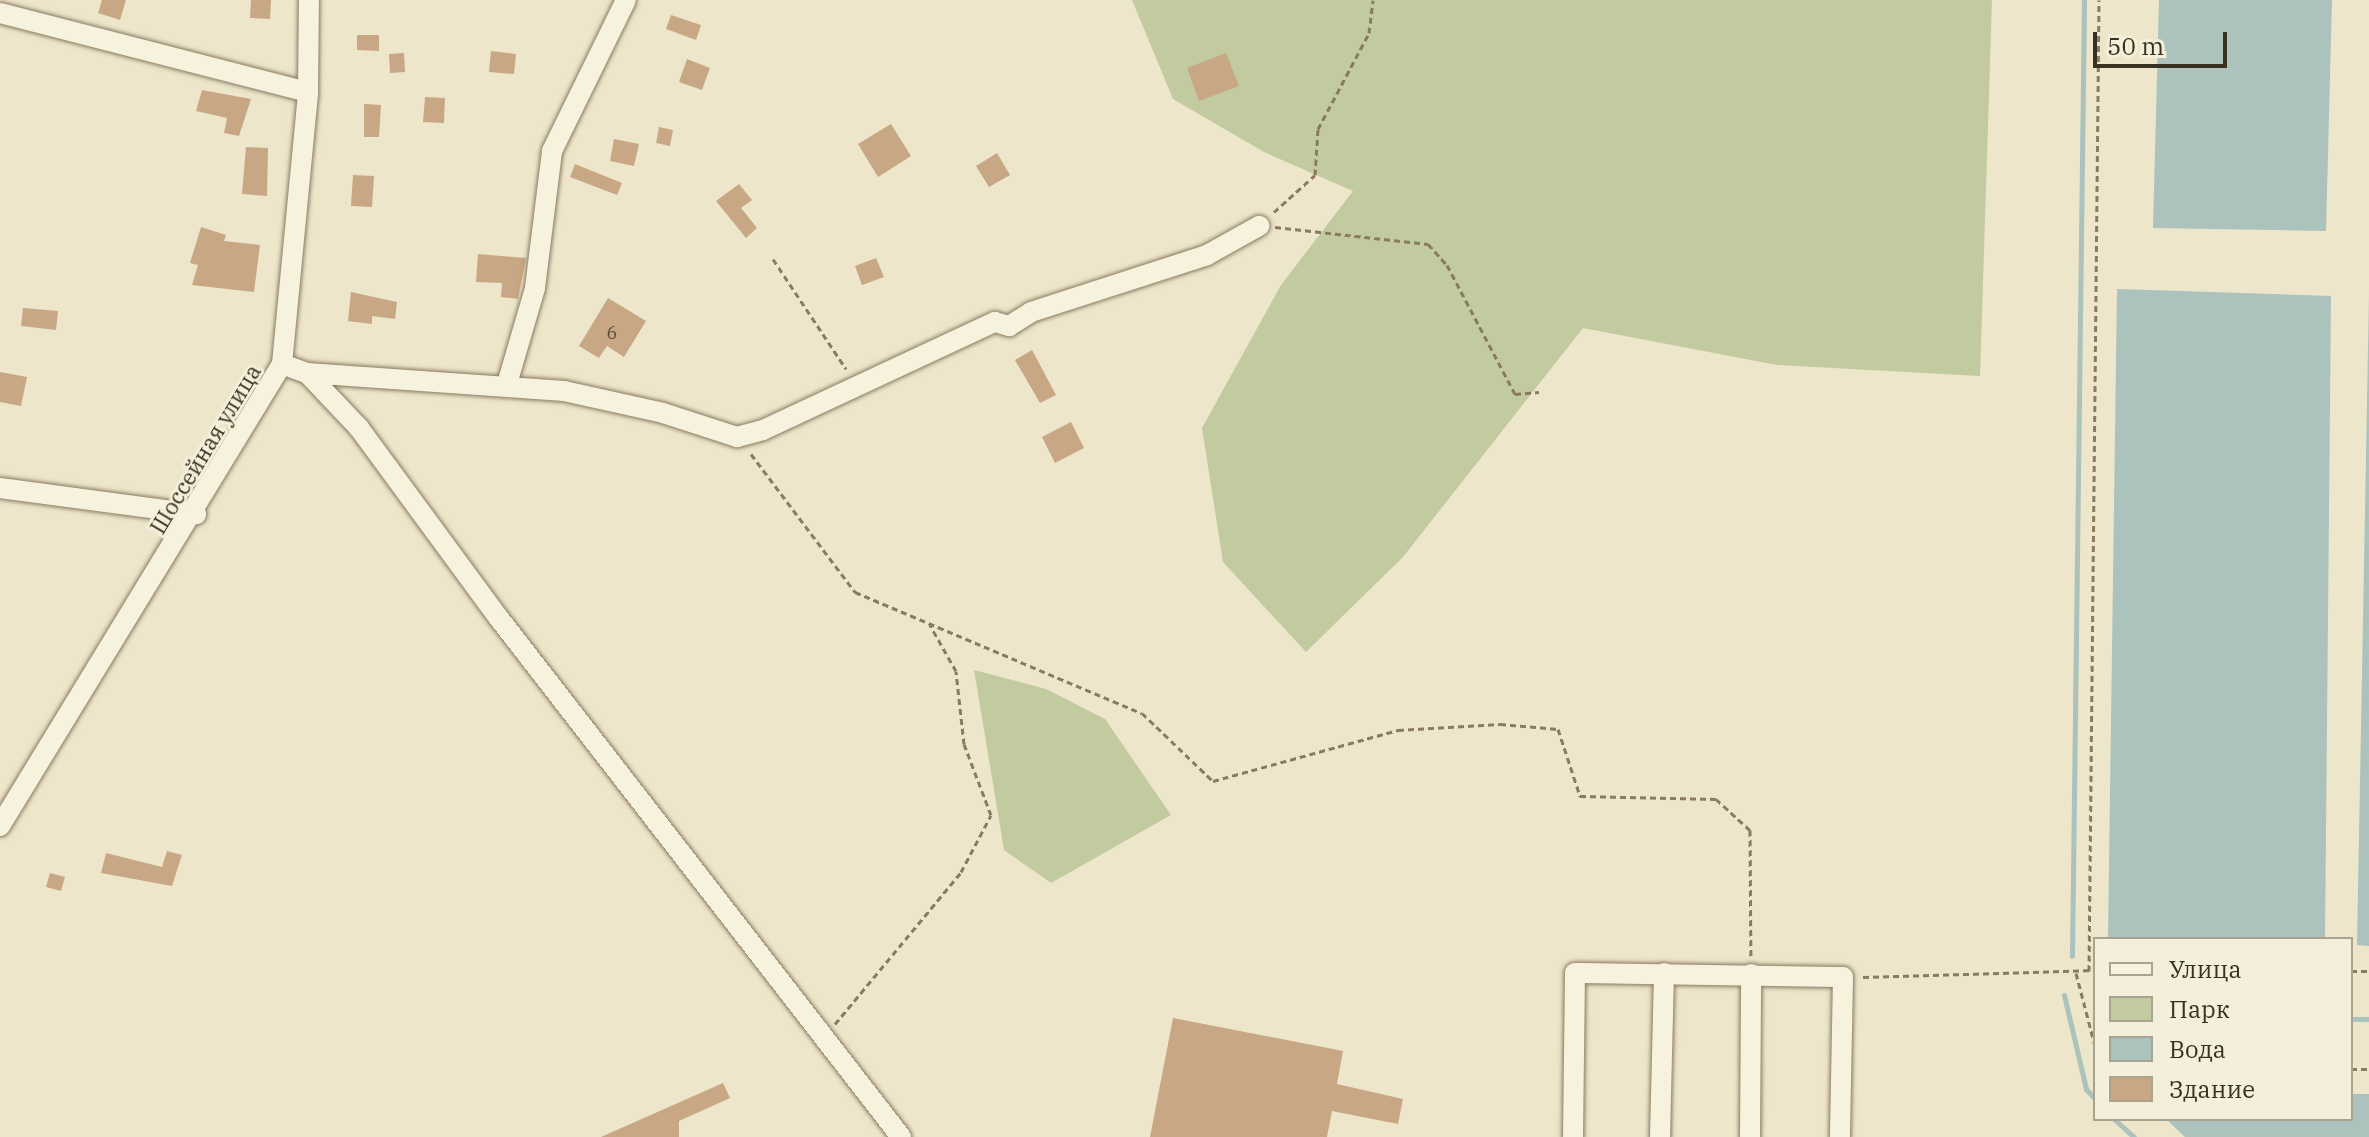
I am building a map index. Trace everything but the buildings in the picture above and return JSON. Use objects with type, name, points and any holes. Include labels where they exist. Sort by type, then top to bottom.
[{"type":"street","name":"Шоссейная улица","points":[[0,826],[196,514],[282,364],[308,92],[309,0]]},
{"type":"street","points":[[507,384],[535,288],[552,151],[626,0]]},
{"type":"street","points":[[0,13],[308,92]]},
{"type":"street","points":[[282,364],[307,373],[507,384],[663,413],[737,437],[763,430],[995,322],[1009,326],[1043,308],[1207,255],[1259,226]]},
{"type":"street","points":[[307,373],[359,428],[901,1137]]},
{"type":"street","points":[[0,488],[196,514]]},
{"type":"street","points":[[1573,1137],[1575,973],[1843,977],[1840,1137]]},
{"type":"street","points":[[1660,1137],[1664,973]]},
{"type":"street","points":[[1750,1137],[1751,974]]},
{"type":"path","points":[[1259,226],[1315,175],[1318,129],[1369,33],[1373,0]]},
{"type":"path","points":[[2089,971],[2099,0]]},
{"type":"path","points":[[1259,226],[1428,244],[1447,265],[1515,394],[1539,392]]},
{"type":"path","points":[[773,259],[858,387]]},
{"type":"path","points":[[737,437],[855,592],[1142,713],[1213,781],[1398,730],[1500,724],[1558,729],[1580,796],[1716,799],[1750,830],[1751,974]]},
{"type":"path","points":[[821,1034],[847,1016],[961,872],[991,815],[964,744],[956,671],[930,625]]},
{"type":"path","points":[[1843,977],[2093,970]]},
{"type":"path","points":[[2076,973],[2093,1038]]},
{"type":"green space","points":[[1132,0],[1992,0],[1980,376],[1777,365],[1583,328],[1403,557],[1306,652],[1223,562],[1202,428],[1281,285],[1353,191],[1264,152],[1173,99]]},
{"type":"green space","points":[[974,670],[1046,689],[1105,719],[1171,815],[1051,883],[1004,850]]},
{"type":"water","points":[[2159,0],[2332,0],[2326,231],[2153,228]]},
{"type":"water","points":[[2117,289],[2331,296],[2325,937],[2108,937]]},
{"type":"water","points":[[2369,294],[2369,946],[2357,945]]},
{"type":"water","points":[[2353,1094],[2369,1094],[2369,1137],[2185,1137],[2168,1121],[2353,1121]]},
{"type":"waterway","points":[[2072,956],[2084,0]]},
{"type":"waterway","points":[[2064,995],[2086,1089],[2093,1097]]},
{"type":"waterway","points":[[2353,1019],[2369,1019]]},
{"type":"waterway","points":[[2116,1121],[2134,1137]]}]
